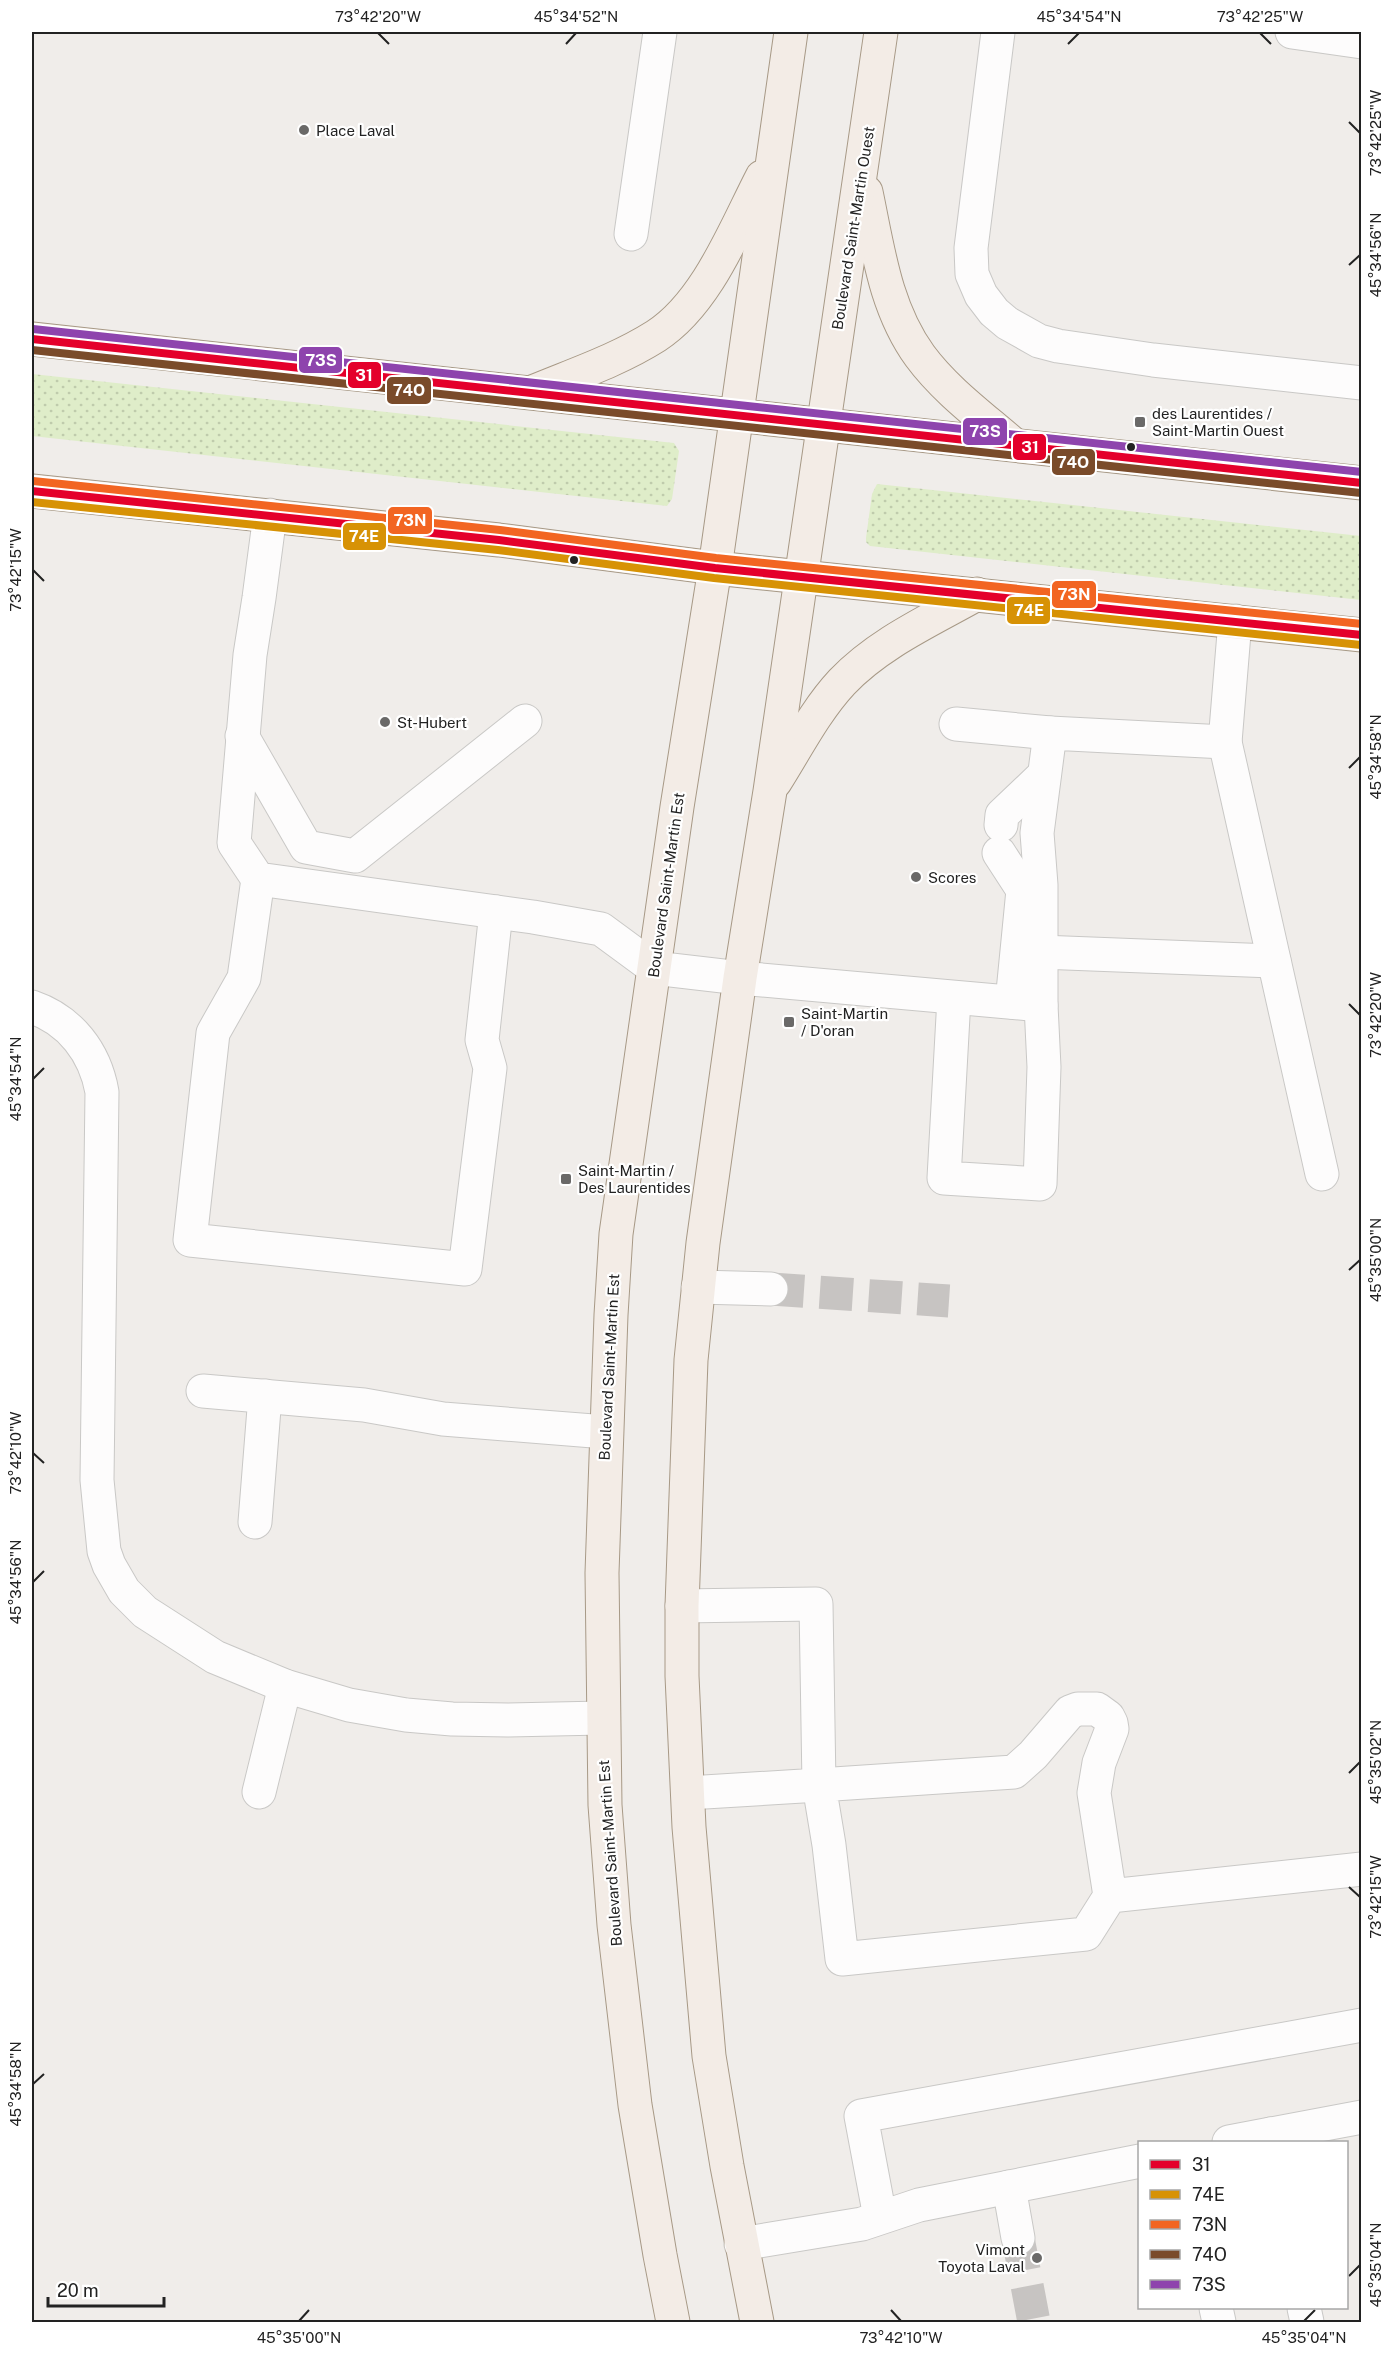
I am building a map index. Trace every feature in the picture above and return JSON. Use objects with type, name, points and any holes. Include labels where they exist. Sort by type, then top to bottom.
[{"type":"main road","points":[[737,416],[791,32]]},
{"type":"main road","name":"Boulevard Saint-Martin Ouest","points":[[822,424],[862,173],[881,32]]},
{"type":"main road","points":[[530,393],[628,352],[657,335],[680,316],[698,294],[723,254],[774,153]]},
{"type":"main road","points":[[862,173],[885,282],[907,335],[921,357],[939,377],[1013,444]]},
{"type":"main road","points":[[32,339],[1362,483]]},
{"type":"main road","name":"Boulevard Saint-Martin Est","points":[[673,2322],[635,2105],[621,1994],[605,1805],[602,1718],[602,1573],[606,1432],[616,1234],[677,807],[737,416]]},
{"type":"main road","points":[[757,2322],[741,2244],[709,2056],[698,1940],[688,1793],[682,1606],[688,1415],[698,1287],[740,978],[770,791],[822,424]]},
{"type":"main road","points":[[32,491],[499,540],[715,568],[1362,635]]},
{"type":"main road","points":[[770,791],[825,704],[842,682],[885,647],[977,594]]},
{"type":"lane","points":[[631,234],[660,32]]},
{"type":"lane","points":[[998,32],[971,248],[972,274],[981,295],[994,312],[1022,334],[1058,346],[1154,360],[1362,383]]},
{"type":"lane","points":[[1292,32],[1362,42]]},
{"type":"lane","points":[[270,515],[260,598],[250,655],[234,843],[258,879],[244,978],[213,1033],[190,1240],[465,1269],[490,1068],[482,1040],[496,912]]},
{"type":"lane","points":[[1236,621],[1225,742],[1322,1174]]},
{"type":"lane","points":[[242,736],[306,847],[356,856],[525,721]]},
{"type":"lane","points":[[956,724],[1050,733],[1225,742]]},
{"type":"lane","points":[[1027,1003],[1040,952],[1041,885],[1037,833],[1050,733]]},
{"type":"lane","points":[[954,998],[944,1178],[1040,1184],[1044,1067],[1027,1003],[1023,890],[1000,839],[1002,815],[1044,775]]},
{"type":"lane","points":[[258,879],[601,929],[654,968],[740,978],[1027,1003]]},
{"type":"lane","points":[[1040,952],[1274,962]]},
{"type":"lane","points":[[32,1007],[59,1021],[80,1040],[95,1065],[102,1092],[97,1479],[102,1533],[109,1565],[124,1591],[145,1612],[215,1657],[285,1686],[349,1705],[406,1715],[496,1720],[602,1718]]},
{"type":"lane","points":[[698,1287],[771,1289]]},
{"type":"lane","points":[[203,1391],[364,1405],[443,1419],[606,1432]]},
{"type":"lane","points":[[255,1522],[265,1396]]},
{"type":"lane","points":[[682,1606],[816,1604],[819,1785],[829,1845],[842,1959],[1086,1934],[1110,1896],[1094,1793],[1099,1763],[1112,1730],[1108,1717],[1097,1709],[1078,1709],[1070,1712],[1033,1755],[1014,1772],[819,1785],[688,1793]]},
{"type":"lane","points":[[259,1791],[285,1686]]},
{"type":"lane","points":[[1110,1896],[1362,1869]]},
{"type":"lane","points":[[880,2217],[861,2116],[1362,2025]]},
{"type":"lane","points":[[1239,2141],[1272,2138],[1362,2117]]},
{"type":"lane","points":[[741,2244],[862,2224],[919,2205],[1138,2161]]},
{"type":"lane","points":[[1009,2187],[1018,2238]]},
{"type":"green space","points":[[32,374],[674,443],[679,451],[672,499],[667,506],[32,436]]},
{"type":"green space","points":[[877,484],[1361,536],[1361,600],[870,546],[866,538],[872,494]]},
{"type":"tunnel","points":[[771,1289],[949,1301]]},
{"type":"tunnel","points":[[1018,2238],[1034,2322]]},
{"type":"transit line","name":"73S","points":[[33,329],[1362,472]]},
{"type":"transit line","name":"31","points":[[32,339],[1362,483]]},
{"type":"transit line","name":"74O","points":[[32,350],[1361,493]]},
{"type":"transit line","name":"73N","points":[[33,481],[500,530],[716,558],[1362,624]]},
{"type":"transit line","name":"31","points":[[32,491],[499,540],[715,568],[1362,635]]},
{"type":"transit line","name":"74E","points":[[32,502],[498,550],[714,578],[1361,645]]},
{"type":"place","name":"Place Laval","points":[[304,130]]},
{"type":"place","name":"des Laurentides / Saint-Martin Ouest","points":[[1140,422]]},
{"type":"place","name":"St-Hubert","points":[[385,722]]},
{"type":"place","name":"Scores","points":[[916,877]]},
{"type":"place","name":"Saint-Martin / D'oran","points":[[789,1022]]},
{"type":"place","name":"Saint-Martin / Des Laurentides","points":[[566,1179]]},
{"type":"place","name":"Vimont Toyota Laval","points":[[1037,2258]]}]
